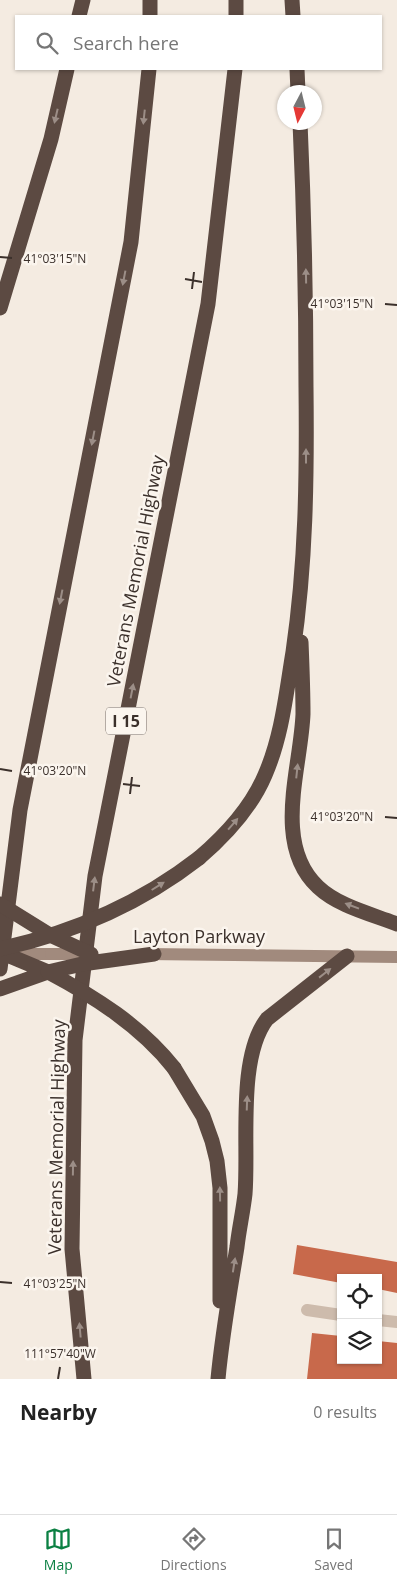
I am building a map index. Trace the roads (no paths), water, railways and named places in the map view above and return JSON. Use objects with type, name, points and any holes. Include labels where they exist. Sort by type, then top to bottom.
[{"type":"highway","points":[[79,15],[83,0]]},
{"type":"highway","points":[[150,0],[150,15]]},
{"type":"highway","points":[[236,0],[236,15]]},
{"type":"highway","points":[[292,0],[293,15]]},
{"type":"highway","points":[[0,308],[51,139],[67,70]]},
{"type":"highway","points":[[1,956],[20,810],[131,242],[149,70]]},
{"type":"highway","name":"Veterans Memorial Highway","points":[[84,1379],[72,1248],[75,1040],[95,876],[208,304],[235,70]]},
{"type":"highway","points":[[297,70],[298,85]]},
{"type":"highway","points":[[1,956],[88,922],[133,901],[169,879],[220,839],[241,815],[261,785],[270,763],[281,725],[300,600],[306,505],[305,236],[300,130]]},
{"type":"highway","points":[[300,600],[303,715],[292,816],[295,850],[310,878],[326,894],[397,924]]},
{"type":"highway","points":[[0,904],[50,936],[91,954]]},
{"type":"highway","points":[[0,990],[48,972],[82,964],[154,954]]},
{"type":"highway","points":[[1,956],[48,972],[90,996],[126,1021],[155,1046],[174,1068],[203,1116],[212,1141],[218,1168],[220,1196],[220,1348],[218,1379]]},
{"type":"highway","points":[[220,1348],[245,1195],[248,1079],[252,1048],[258,1033],[267,1019],[347,956]]},
{"type":"main road","name":"Layton Parkway","points":[[1,956],[154,954],[397,957]]},
{"type":"street","points":[[307,1310],[337,1314]]},
{"type":"street","points":[[382,1320],[397,1322]]}]
